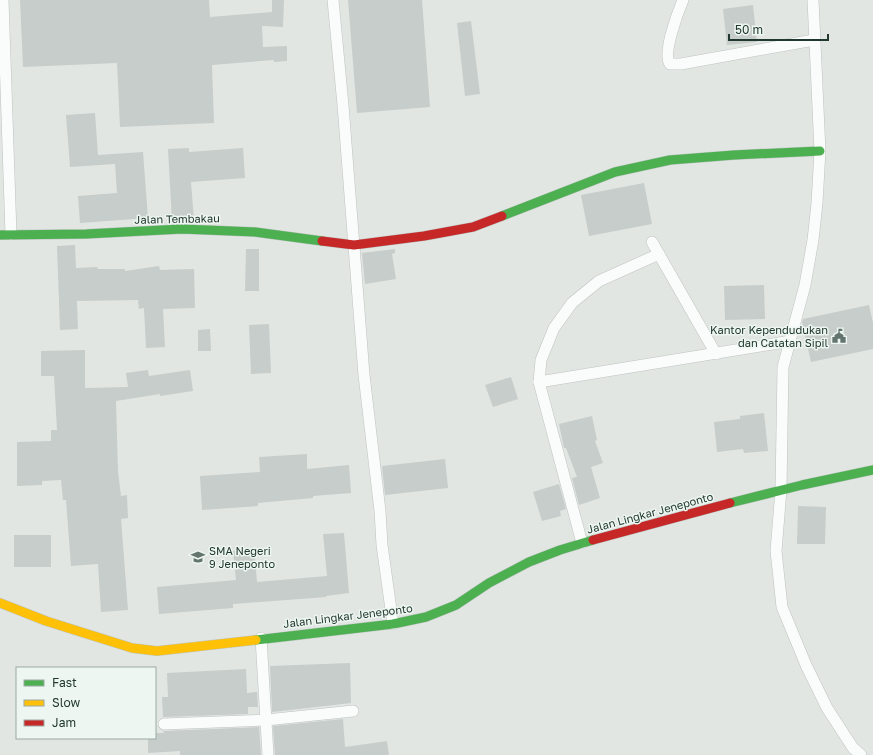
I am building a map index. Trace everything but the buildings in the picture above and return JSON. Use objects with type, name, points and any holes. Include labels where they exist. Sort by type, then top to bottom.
[{"type":"main road","name":"Jalan Tembakau","points":[[5,234],[86,234],[182,229],[255,232],[354,245],[424,236],[473,227],[615,172],[670,160],[820,151]]},
{"type":"main road","name":"Jalan Lingkar Jeneponto","points":[[0,603],[46,621],[132,648],[156,651],[393,624],[420,619],[438,613],[458,604],[489,583],[519,567],[542,556],[582,543],[781,490],[825,479],[873,470]]},
{"type":"street","points":[[2,0],[5,234]]},
{"type":"street","points":[[333,0],[364,375],[380,511],[382,545],[393,624]]},
{"type":"street","points":[[682,0],[675,18],[667,56],[668,63],[670,64],[681,64],[814,40]]},
{"type":"street","points":[[812,0],[820,151],[817,203],[813,240],[805,285],[783,368],[781,490],[776,551],[782,607],[806,665],[827,708],[853,748],[862,755]]},
{"type":"street","points":[[652,242],[716,354]]},
{"type":"street","points":[[582,543],[539,382],[541,360],[554,328],[572,303],[600,281],[659,254]]},
{"type":"street","points":[[539,382],[791,341]]},
{"type":"street","points":[[261,638],[268,755]]},
{"type":"street","points":[[164,724],[266,720],[353,712]]},
{"type":"traffic: fast","points":[[502,216],[615,172],[670,160],[820,151]]},
{"type":"traffic: fast","points":[[0,235],[86,234],[182,229],[255,232],[322,241]]},
{"type":"traffic: fast","points":[[730,503],[802,485],[873,470]]},
{"type":"traffic: fast","points":[[256,640],[393,624],[426,617],[456,605],[489,583],[529,562],[560,550],[593,540]]},
{"type":"traffic: slow","points":[[0,603],[46,621],[132,648],[157,651],[256,640]]},
{"type":"traffic: jam","points":[[322,241],[354,245],[424,236],[473,227],[502,216]]},
{"type":"traffic: jam","points":[[593,540],[730,503]]},
{"type":"place","name":"Kantor Kependudukan dan Catatan Sipil","points":[[839,336]]},
{"type":"place","name":"SMA Negeri 9 Jeneponto","points":[[198,557]]}]
